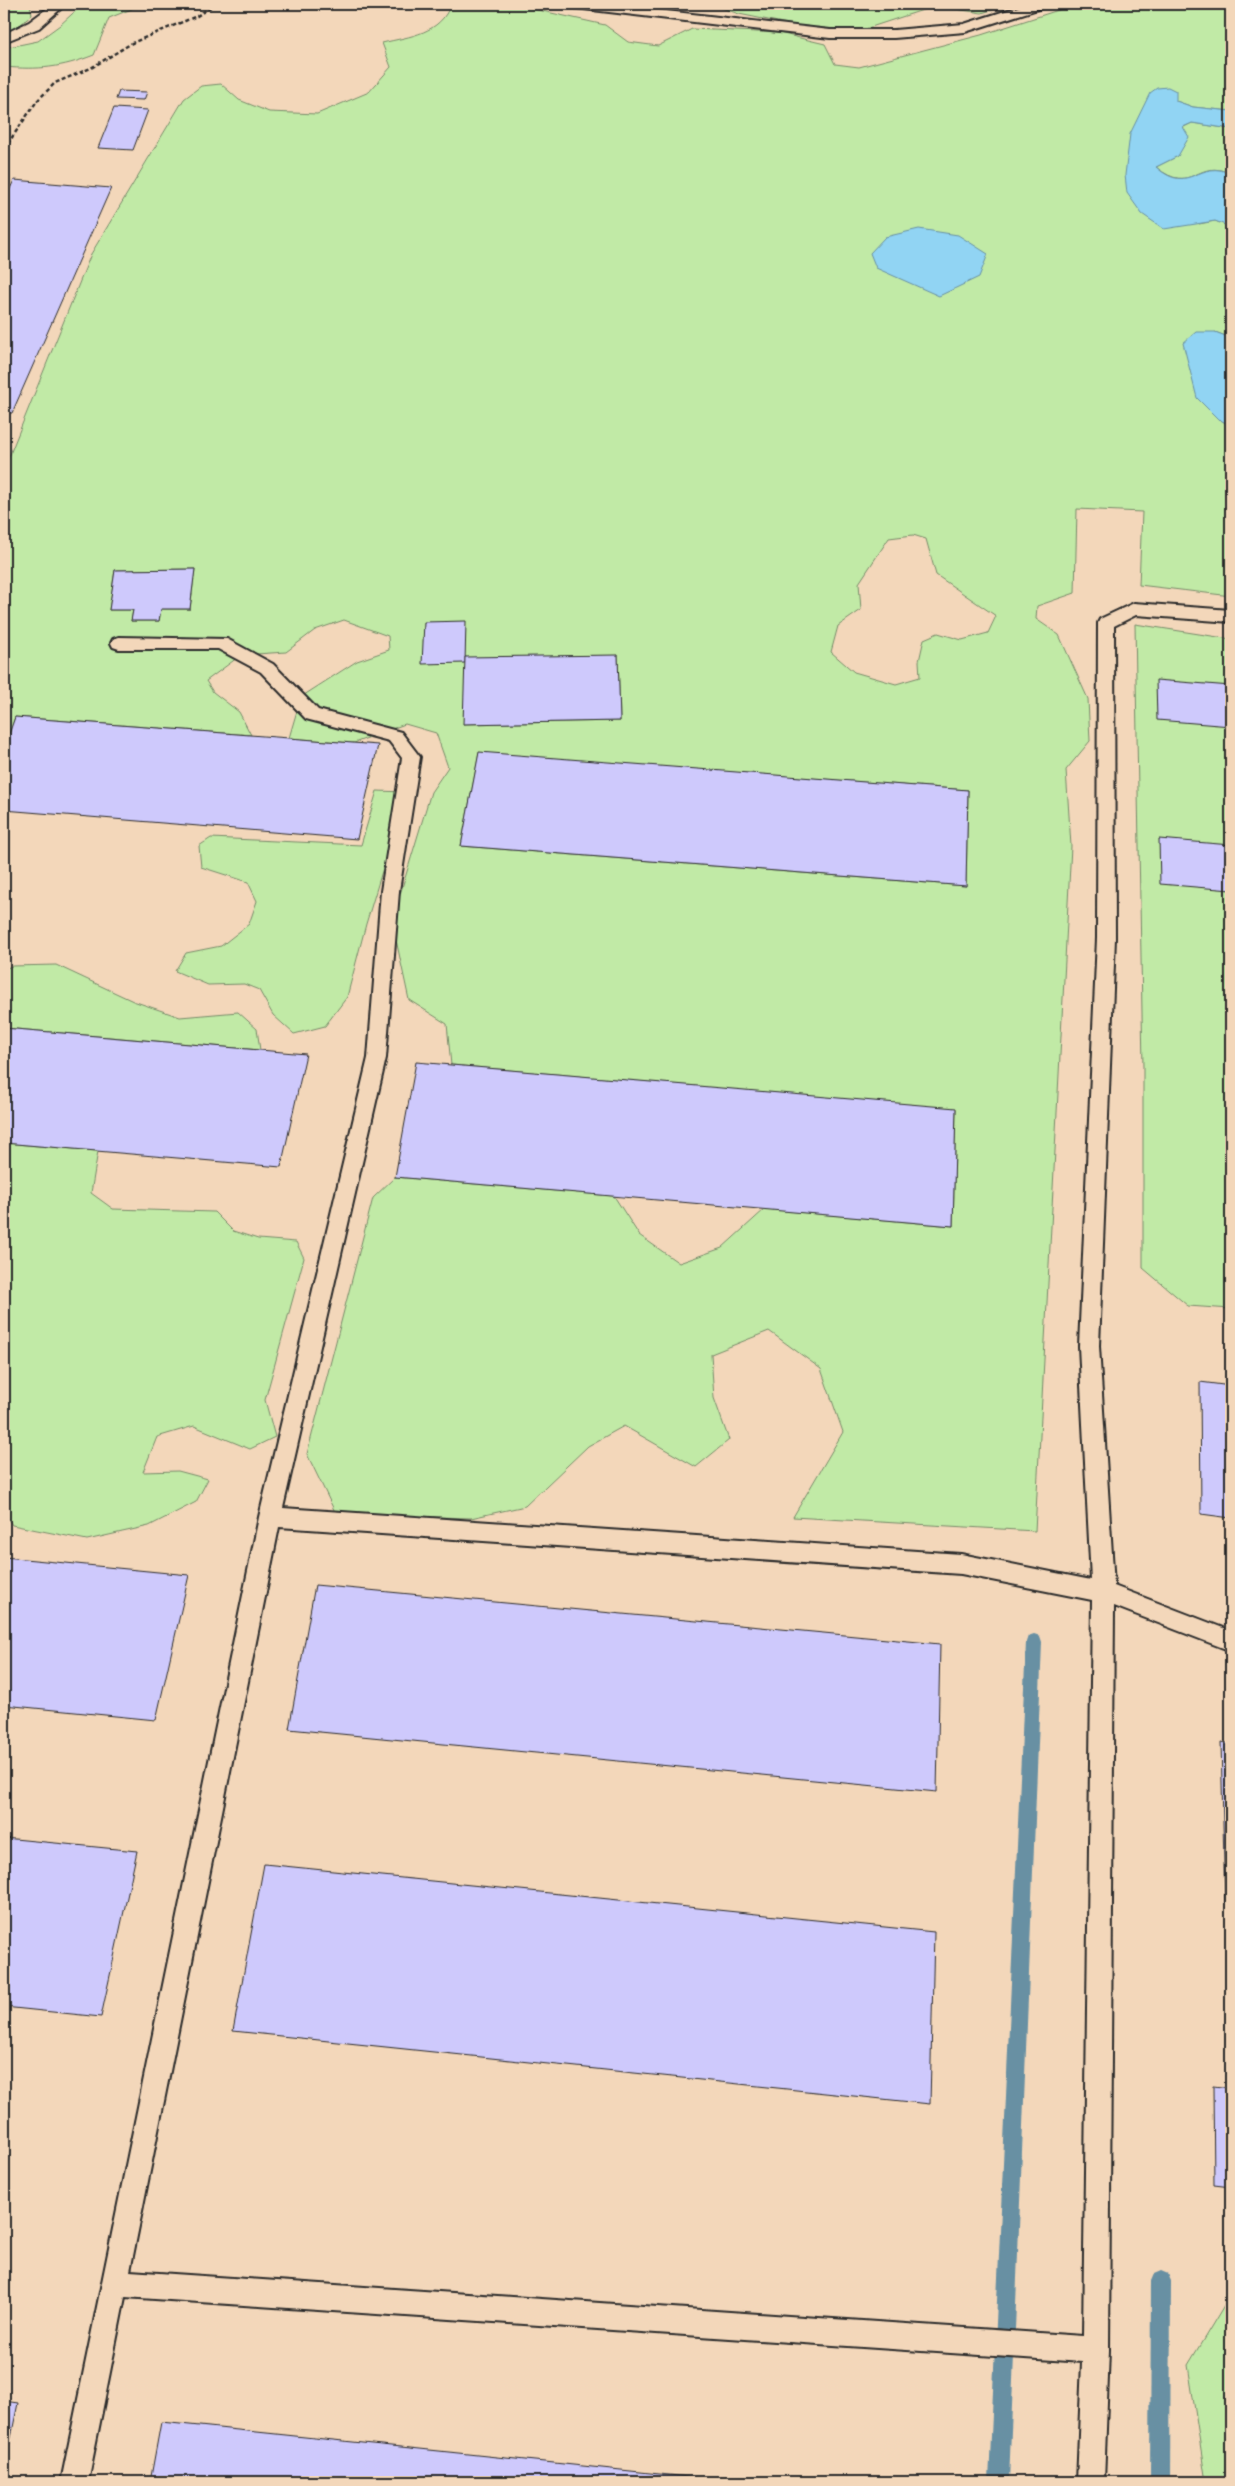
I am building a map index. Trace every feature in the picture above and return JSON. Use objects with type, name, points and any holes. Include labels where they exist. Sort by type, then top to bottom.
[{"type":"lane","points":[[4,38],[24,32],[49,15],[60,4]]},
{"type":"lane","points":[[575,4],[830,34],[894,34],[965,28],[1039,4]]},
{"type":"lane","points":[[1091,2482],[1096,2350],[1103,1592],[1089,1346],[1106,938],[1106,623],[1134,609],[1231,616]]},
{"type":"lane","points":[[74,2482],[270,1517],[377,1058],[390,891],[411,757],[395,736],[312,715],[267,668],[221,643],[119,643]]},
{"type":"lane","points":[[270,1517],[961,1564],[1103,1592],[1231,1641]]},
{"type":"lane","points":[[113,2283],[1096,2350]]},
{"type":"path","points":[[4,149],[37,102],[55,83],[91,68],[132,43],[196,16],[215,4]]},
{"type":"green space","points":[[4,4],[30,4],[32,15],[15,29],[4,31]]},
{"type":"green space","points":[[83,4],[191,4],[134,8],[109,18],[94,55],[71,63],[50,67],[4,67],[4,48],[38,41],[60,25]]},
{"type":"green space","points":[[451,4],[511,4],[605,25],[628,42],[658,46],[692,29],[779,33],[825,44],[835,64],[859,67],[981,35],[1077,4],[1231,4],[1231,111],[1193,107],[1176,101],[1130,134],[1199,224],[1215,221],[1231,227],[1231,338],[1215,332],[1217,418],[1231,426],[1231,596],[1139,585],[1142,512],[1077,509],[1075,593],[1037,606],[1036,619],[1059,635],[1088,699],[1090,741],[1066,770],[1071,846],[1035,1531],[793,1517],[843,1432],[821,1369],[769,1331],[711,1354],[714,1398],[729,1440],[696,1467],[624,1426],[588,1446],[525,1506],[471,1518],[336,1514],[307,1454],[373,1198],[395,1177],[614,1196],[639,1235],[679,1263],[722,1248],[765,1209],[953,1226],[956,1109],[451,1065],[447,1024],[409,1000],[392,921],[431,792],[448,767],[436,733],[405,724],[354,743],[289,738],[301,697],[357,661],[389,650],[388,636],[344,620],[315,630],[286,652],[241,655],[206,681],[213,692],[239,712],[251,735],[15,717],[4,748],[4,469],[91,254],[184,99],[201,86],[221,84],[239,100],[269,112],[317,114],[369,92],[391,67],[382,43],[414,35],[432,28],[446,14]],"holes":[[[913,535],[926,539],[936,575],[996,616],[988,633],[962,640],[938,633],[924,639],[919,661],[920,677],[896,684],[854,672],[831,652],[838,626],[861,610],[859,583],[889,538]],[[195,569],[190,609],[161,609],[159,621],[131,621],[133,610],[109,610],[115,570]],[[618,655],[620,721],[463,724]],[[479,753],[968,790],[966,886],[461,846]]]},
{"type":"green space","points":[[710,4],[1010,4],[982,13],[935,6],[862,30],[802,27],[739,14]]},
{"type":"green space","points":[[1192,123],[1231,129],[1231,174],[1220,170],[1210,170],[1187,178],[1179,178],[1168,175],[1156,167],[1178,156],[1182,128]]},
{"type":"green space","points":[[1135,624],[1231,639],[1231,1309],[1188,1306],[1143,1268],[1143,1067]]},
{"type":"green space","points":[[377,791],[406,792],[366,924],[347,997],[325,1026],[294,1034],[273,1015],[259,990],[244,984],[208,985],[175,971],[186,953],[221,946],[249,924],[257,901],[248,882],[201,867],[199,846],[211,838],[361,845]]},
{"type":"green space","points":[[56,965],[133,1001],[180,1017],[238,1012],[257,1029],[260,1050],[4,1028],[4,969],[12,966]]},
{"type":"green space","points":[[4,1143],[98,1151],[91,1193],[113,1209],[214,1212],[233,1231],[258,1239],[296,1242],[304,1258],[265,1400],[275,1437],[250,1449],[194,1426],[157,1437],[143,1472],[178,1471],[208,1479],[196,1502],[149,1526],[87,1540],[12,1525],[4,1513]]},
{"type":"green space","points":[[1229,2297],[1231,2297],[1231,2482],[1206,2482],[1188,2365]]},
{"type":"water","points":[[1168,87],[1176,91],[1176,101],[1193,107],[1231,111],[1231,129],[1192,123],[1183,127],[1189,137],[1178,156],[1156,167],[1168,175],[1178,178],[1186,178],[1211,170],[1220,170],[1231,174],[1231,227],[1215,221],[1164,229],[1142,214],[1127,193],[1125,175],[1130,134],[1150,93],[1157,88]]},
{"type":"water","points":[[919,229],[958,235],[988,254],[979,277],[939,296],[876,268],[870,253],[885,237]]},
{"type":"water","points":[[1196,332],[1215,332],[1231,338],[1231,426],[1217,418],[1197,398],[1183,343]]},
{"type":"building","points":[[119,91],[147,92],[144,100],[116,99]]},
{"type":"building","points":[[114,108],[148,110],[133,150],[98,148]]},
{"type":"building","points":[[14,180],[111,188],[12,413],[4,413],[4,202]]},
{"type":"building","points":[[195,569],[190,609],[161,609],[159,621],[131,621],[133,610],[109,610],[115,570]]},
{"type":"building","points":[[466,621],[465,663],[422,664],[424,622]]},
{"type":"building","points":[[618,655],[620,721],[463,724],[465,657]]},
{"type":"building","points":[[1156,680],[1231,686],[1231,726],[1157,720]]},
{"type":"building","points":[[15,717],[378,745],[357,839],[4,810],[4,748]]},
{"type":"building","points":[[479,752],[968,790],[966,886],[461,846]]},
{"type":"building","points":[[1159,839],[1231,845],[1231,890],[1160,884]]},
{"type":"building","points":[[4,1028],[306,1054],[281,1167],[4,1143]]},
{"type":"building","points":[[416,1062],[956,1108],[953,1226],[395,1177]]},
{"type":"building","points":[[1200,1382],[1231,1386],[1231,1518],[1201,1514]]},
{"type":"building","points":[[4,1557],[189,1575],[156,1720],[4,1705]]},
{"type":"building","points":[[315,1585],[940,1644],[937,1792],[289,1729]]},
{"type":"building","points":[[1221,1742],[1231,1744],[1231,1903],[1225,1902]]},
{"type":"building","points":[[4,1838],[137,1851],[101,2017],[4,2007]]},
{"type":"building","points":[[264,1864],[934,1932],[930,2104],[233,2031]]},
{"type":"building","points":[[1213,2086],[1231,2088],[1231,2187],[1214,2185]]},
{"type":"building","points":[[4,2401],[18,2403],[4,2471]]},
{"type":"building","points":[[161,2422],[736,2482],[150,2482]]},
{"type":"waterway","points":[[999,2482],[1034,1642]]},
{"type":"waterway","points":[[1160,2482],[1161,2281]]}]
